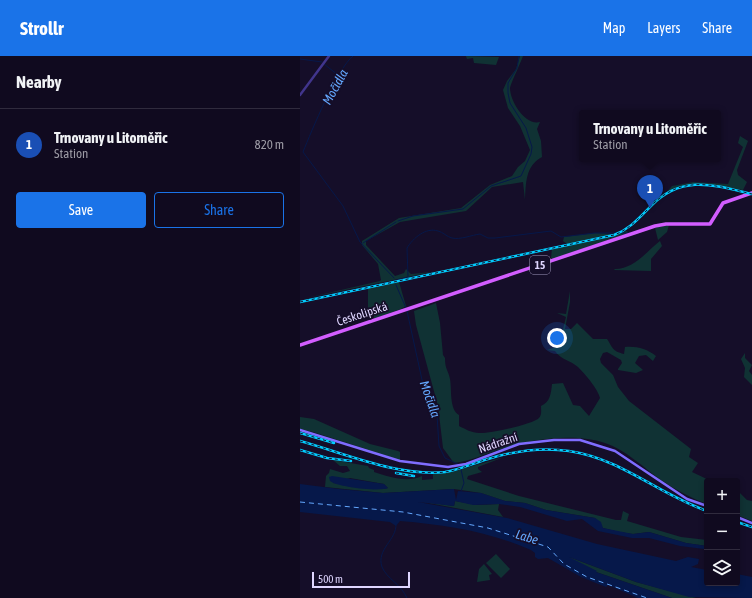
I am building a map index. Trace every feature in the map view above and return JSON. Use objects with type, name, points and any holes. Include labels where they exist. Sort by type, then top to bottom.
[{"type":"main road","name":"Českolipská","points":[[300,345],[655,226],[670,224],[710,224],[723,203],[752,193]]},
{"type":"main road","name":"Nádražní","points":[[300,430],[400,461],[446,466],[460,466],[519,444],[554,440],[580,440],[615,450],[692,501],[704,505]]},
{"type":"main road","points":[[740,518],[752,522]]},
{"type":"street","points":[[300,95],[329,56]]},
{"type":"green space","points":[[466,56],[499,57],[496,65],[474,63],[473,58],[467,59]]},
{"type":"green space","points":[[520,56],[523,56],[510,88],[511,93],[516,106],[524,116],[534,122],[540,122],[537,129],[541,141],[542,157],[532,165],[529,170],[526,182],[525,200],[523,182],[492,187],[466,211],[400,222],[366,241],[366,245],[395,276],[404,273],[406,269],[411,274],[432,272],[302,299],[380,281],[378,264],[362,245],[362,241],[399,218],[461,208],[490,185],[512,176],[518,167],[525,161],[530,150],[520,126],[508,108],[503,90],[507,81],[516,69]]},
{"type":"green space","points":[[740,136],[748,141],[737,170],[738,175],[747,182],[743,190],[713,185],[695,184],[676,188],[666,193],[672,186],[693,182],[728,184],[743,147],[738,143]]},
{"type":"green space","points":[[669,225],[667,232],[658,240],[655,228]]},
{"type":"green space","points":[[626,231],[628,232],[626,234],[553,259],[551,258],[552,249],[611,237]]},
{"type":"green space","points":[[594,233],[614,234],[567,244],[563,241],[564,237]]},
{"type":"green space","points":[[660,241],[662,246],[651,259],[651,271],[614,270],[634,263]]},
{"type":"green space","points":[[399,282],[406,306],[374,319],[374,313],[368,312],[368,288]]},
{"type":"green space","points":[[570,291],[570,302],[565,329],[571,329],[577,323],[593,339],[607,339],[613,349],[617,352],[624,354],[625,347],[634,347],[645,350],[656,356],[653,361],[646,355],[639,356],[635,363],[643,370],[636,373],[618,370],[622,363],[621,360],[607,352],[603,353],[600,359],[601,363],[613,375],[618,387],[629,401],[691,449],[689,457],[698,463],[692,472],[705,478],[704,503],[667,484],[613,446],[593,440],[580,438],[553,438],[525,442],[472,459],[454,463],[443,448],[438,406],[416,325],[414,311],[436,303],[440,323],[443,355],[450,379],[452,404],[459,415],[459,426],[469,431],[479,433],[520,426],[539,418],[541,414],[541,406],[548,400],[552,384],[563,383],[573,405],[580,406],[589,416],[600,398],[594,386],[578,367],[557,354],[555,351],[547,350],[556,347],[560,341],[553,336],[562,333],[566,317],[557,313],[566,314]]},
{"type":"green space","points":[[745,353],[745,358],[752,365],[749,371],[752,375],[752,385],[744,377],[745,368],[741,359]]},
{"type":"green space","points":[[300,417],[314,419],[370,444],[398,451],[400,452],[400,460],[300,429]]},
{"type":"green space","points":[[504,457],[478,467],[478,469],[482,472],[468,476],[467,479],[519,496],[616,520],[621,520],[623,511],[629,514],[627,521],[681,537],[704,540],[704,546],[686,543],[649,532],[633,534],[619,532],[603,528],[595,518],[546,510],[525,503],[505,501],[481,493],[454,489],[383,493],[325,487],[326,476],[330,469],[343,473],[350,471],[347,466],[340,466],[333,460],[368,466],[374,470],[374,472],[404,479],[422,476],[422,480],[433,479],[433,474],[455,471]],"holes":[[[350,478],[384,484],[388,488],[380,489],[333,483]]]},
{"type":"green space","points":[[740,493],[747,500],[752,501],[752,521],[740,516]]},
{"type":"green space","points":[[418,501],[454,506],[455,501],[477,505],[499,504],[498,510],[503,517]]},
{"type":"green space","points":[[496,554],[510,569],[501,578],[486,563]]},
{"type":"green space","points":[[569,557],[636,582],[696,598],[672,598],[596,572]]},
{"type":"green space","points":[[484,564],[492,574],[489,575],[490,580],[477,582],[479,569]]},
{"type":"water","points":[[332,476],[384,484],[388,488],[368,489],[349,487],[330,481],[329,477]]},
{"type":"water","name":"Labe","points":[[300,484],[383,493],[454,489],[456,500],[458,491],[481,493],[505,501],[525,503],[546,510],[595,518],[601,522],[603,528],[633,534],[649,532],[686,543],[704,546],[704,549],[680,546],[649,538],[632,538],[598,531],[582,519],[567,521],[520,507],[499,504],[473,505],[455,501],[454,506],[418,502],[507,518],[597,544],[676,561],[688,557],[699,559],[698,564],[691,567],[704,569],[704,586],[740,586],[740,575],[752,577],[752,598],[689,597],[636,582],[569,557],[597,571],[596,572],[672,598],[638,598],[608,585],[606,587],[581,577],[548,558],[538,559],[535,557],[535,553],[531,550],[499,538],[451,527],[400,521],[396,526],[390,522],[300,512]]},
{"type":"waterway","name":"Močidla","points":[[353,56],[347,62],[333,86],[318,116],[303,152],[343,206],[360,242],[394,278]]},
{"type":"waterway","points":[[398,221],[413,216],[463,209],[491,186],[521,176],[531,154],[532,147],[526,128],[510,103],[508,93],[508,83],[517,68],[519,56]]},
{"type":"waterway","points":[[300,59],[322,62]]},
{"type":"waterway","points":[[324,64],[338,75]]},
{"type":"waterway","points":[[363,243],[396,222]]},
{"type":"waterway","points":[[396,280],[408,277],[407,248],[420,234],[433,230],[455,238],[480,234],[488,238],[495,238],[551,231],[561,237],[595,233],[630,233]]},
{"type":"waterway","name":"Močidla","points":[[396,285],[406,308]]},
{"type":"waterway","name":"Močidla","points":[[407,311],[424,389],[437,415],[439,446],[445,458],[460,465],[464,483],[461,491]]},
{"type":"waterway","points":[[396,524],[393,535],[384,550],[381,561],[384,571],[401,589],[407,598]]},
{"type":"ferry route","points":[[300,502],[403,512],[488,528],[548,547],[564,564],[587,577],[647,598]]},
{"type":"railway","points":[[300,302],[614,235],[630,226],[663,196],[675,189],[687,186],[712,185],[752,194]]},
{"type":"railway","points":[[300,433],[334,443]]},
{"type":"railway","points":[[300,441],[390,468],[427,473],[450,471],[498,456],[518,452],[549,449],[569,451],[606,461],[672,496],[704,510]]},
{"type":"railway","points":[[300,450],[327,458],[351,461]]},
{"type":"railway","points":[[396,473],[414,476]]},
{"type":"railway","points":[[740,523],[752,527]]},
{"type":"place","name":"Trnovany u Litoměřic","points":[[650,208]]}]
